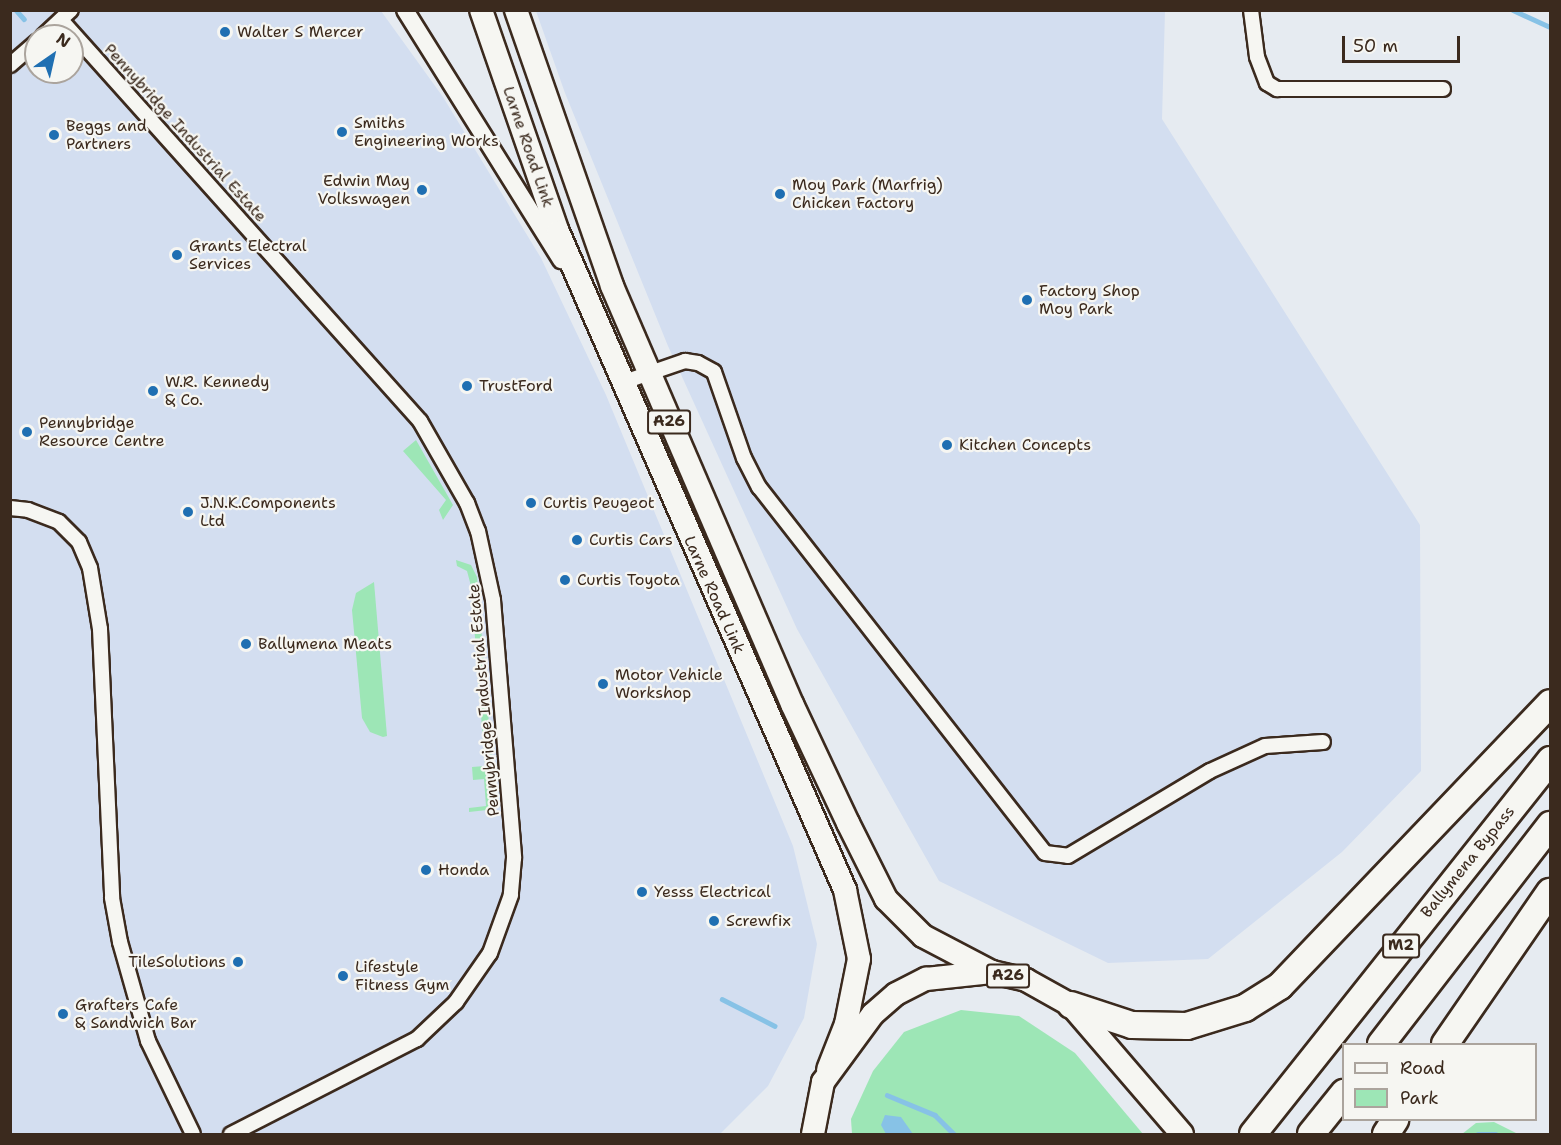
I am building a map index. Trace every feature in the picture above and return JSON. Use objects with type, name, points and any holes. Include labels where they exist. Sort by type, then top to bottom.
[{"type":"highway","points":[[1071,1005],[1132,1024],[1186,1026],[1245,1008],[1280,986],[1551,703]]},
{"type":"highway","name":"Ballymena Bypass","points":[[1253,1134],[1551,760]]},
{"type":"highway","name":"M2","points":[[1382,1043],[1551,825]]},
{"type":"highway","points":[[1446,1043],[1551,892]]},
{"type":"highway","points":[[1311,1134],[1342,1096]]},
{"type":"highway","points":[[1386,1134],[1394,1121]]},
{"type":"main road","name":"Larne Road Link","points":[[481,10],[554,222],[621,383],[845,890],[860,959],[846,1024],[823,1082]]},
{"type":"main road","name":"Larne Road Link","points":[[516,10],[612,286],[792,704],[886,899],[924,936],[992,972]]},
{"type":"main road","name":"A26","points":[[813,1134],[823,1082],[848,1044],[896,994],[926,979],[992,972],[1026,980],[1071,1005],[1179,1131]]},
{"type":"street","points":[[405,10],[586,299]]},
{"type":"street","points":[[1251,10],[1257,57],[1267,83],[1277,89],[1443,89]]},
{"type":"street","name":"Pennybridge Industrial Estate","points":[[66,15],[420,421],[467,503],[477,528],[493,600],[514,867],[506,915],[490,953],[456,1002],[417,1039],[231,1134]]},
{"type":"street","points":[[10,65],[24,53]]},
{"type":"street","points":[[621,383],[685,361],[698,363],[714,372],[744,458],[759,487],[1045,853],[1068,856],[1210,771],[1265,747],[1323,742]]},
{"type":"street","points":[[10,508],[28,510],[59,522],[79,542],[90,568],[100,629],[112,898],[120,942],[147,1041],[193,1134]]},
{"type":"shaded area","points":[[11,11],[381,11],[443,97],[541,258],[606,395],[793,846],[817,944],[804,1018],[768,1086],[720,1134],[11,1134]]},
{"type":"shaded area","points":[[536,11],[1165,11],[1162,119],[1420,525],[1421,771],[1342,852],[1208,959],[1108,963],[939,881],[797,629],[668,346],[565,93]]},
{"type":"green space","points":[[416,440],[453,505],[443,520],[439,510],[446,500],[403,451]]},
{"type":"green space","points":[[456,560],[471,565],[477,577],[496,809],[469,812],[469,808],[486,806],[484,779],[473,780],[472,767],[485,766],[471,586],[467,571],[457,566]]},
{"type":"green space","points":[[374,582],[387,736],[383,737],[370,732],[362,718],[352,610],[356,593]]},
{"type":"green space","points":[[961,1010],[1019,1016],[1075,1053],[1143,1134],[852,1134],[851,1119],[873,1071],[904,1032]]},
{"type":"green space","points":[[1494,1122],[1518,1134],[1462,1134],[1476,1123]]},
{"type":"water","points":[[885,1115],[901,1117],[913,1134],[886,1134],[881,1125]]},
{"type":"waterway","points":[[16,10],[24,19]]},
{"type":"waterway","points":[[1513,10],[1550,27]]},
{"type":"waterway","points":[[722,999],[775,1026]]},
{"type":"waterway","points":[[887,1095],[935,1115],[954,1134]]},
{"type":"waterway","points":[[1478,1134],[1496,1134]]},
{"type":"place","name":"Walter S Mercer","points":[[225,32]]},
{"type":"place","name":"Smiths Engineering Works","points":[[342,132]]},
{"type":"place","name":"Beggs and Partners","points":[[54,135]]},
{"type":"place","name":"Edwin May Volkswagen","points":[[422,190]]},
{"type":"place","name":"Moy Park (Marfrig) Chicken Factory","points":[[780,194]]},
{"type":"place","name":"Grants Electral Services","points":[[177,255]]},
{"type":"place","name":"Factory Shop Moy Park","points":[[1027,300]]},
{"type":"place","name":"TrustFord","points":[[467,386]]},
{"type":"place","name":"W.R. Kennedy & Co.","points":[[153,391]]},
{"type":"place","name":"Pennybridge Resource Centre","points":[[27,432]]},
{"type":"place","name":"Kitchen Concepts","points":[[947,445]]},
{"type":"place","name":"Curtis Peugeot","points":[[531,503]]},
{"type":"place","name":"J.N.K.Components Ltd","points":[[188,512]]},
{"type":"place","name":"Curtis Cars","points":[[577,540]]},
{"type":"place","name":"Curtis Toyota","points":[[565,580]]},
{"type":"place","name":"Ballymena Meats","points":[[246,644]]},
{"type":"place","name":"Motor Vehicle Workshop","points":[[603,684]]},
{"type":"place","name":"Honda","points":[[426,870]]},
{"type":"place","name":"Yesss Electrical","points":[[642,892]]},
{"type":"place","name":"Screwfix","points":[[714,921]]},
{"type":"place","name":"TileSolutions","points":[[238,962]]},
{"type":"place","name":"Lifestyle Fitness Gym","points":[[343,976]]},
{"type":"place","name":"Grafters Cafe & Sandwich Bar","points":[[63,1014]]}]
